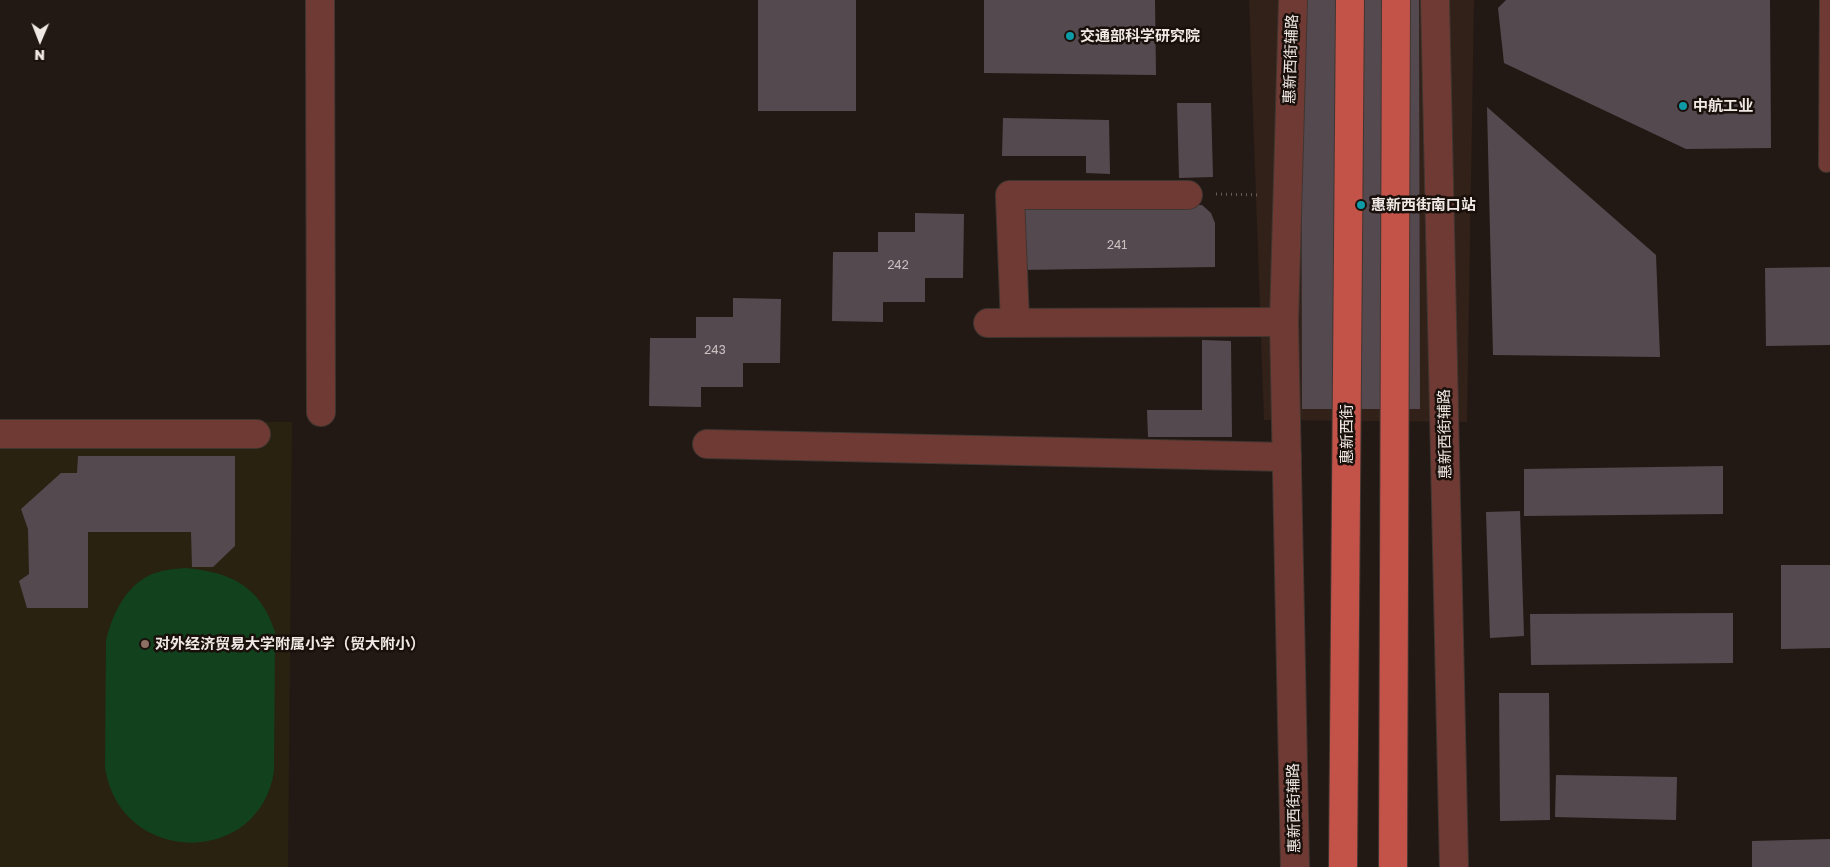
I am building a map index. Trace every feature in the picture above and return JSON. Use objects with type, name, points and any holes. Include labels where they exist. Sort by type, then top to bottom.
[{"type":"main road","name":"惠新西街","points":[[1344,867],[1350,0]]},
{"type":"main road","points":[[1393,867],[1396,0]]},
{"type":"street","points":[[320,0],[321,412]]},
{"type":"street","name":"惠新西街辅路","points":[[1293,0],[1284,322],[1295,867]]},
{"type":"street","name":"惠新西街辅路","points":[[1435,0],[1454,867]]},
{"type":"street","points":[[1015,323],[1010,195],[1201,195]]},
{"type":"street","points":[[988,323],[1284,322]]},
{"type":"street","points":[[0,434],[256,434]]},
{"type":"street","points":[[707,444],[1287,457]]},
{"type":"lane","points":[[1826,165],[1827,0]]},
{"type":"path","points":[[1201,195],[1263,195]]},
{"type":"shaded area","points":[[1249,0],[1474,0],[1467,422],[1264,420]]},
{"type":"shaded area","name":"对外经济贸易大学附属小学（贸大附小）","points":[[0,420],[292,422],[288,867],[0,867]]},
{"type":"green space","points":[[185,568],[216,573],[242,584],[261,603],[269,616],[275,632],[274,771],[263,802],[244,825],[219,838],[190,843],[162,838],[136,824],[116,800],[105,768],[106,641],[112,621],[127,594],[141,580],[159,572]]},
{"type":"building","points":[[758,0],[856,0],[856,111],[758,111]]},
{"type":"building","name":"交通部科学研究院","points":[[984,0],[1155,0],[1156,75],[984,73]]},
{"type":"building","name":"惠新西街南口站","points":[[1301,0],[1419,0],[1420,409],[1302,409]]},
{"type":"building","name":"中航工业","points":[[1506,0],[1770,0],[1771,148],[1686,149],[1504,63],[1498,8]]},
{"type":"building","points":[[1177,103],[1211,103],[1213,177],[1179,178]]},
{"type":"building","points":[[1487,107],[1656,255],[1660,357],[1493,355]]},
{"type":"building","points":[[1003,118],[1109,120],[1110,174],[1086,173],[1086,156],[1002,156]]},
{"type":"building","points":[[1202,205],[1211,213],[1215,223],[1215,267],[1020,270],[1019,209]]},
{"type":"building","points":[[915,213],[964,214],[963,278],[925,278],[925,302],[883,302],[883,322],[832,321],[833,252],[878,252],[878,232],[915,232]]},
{"type":"building","points":[[1830,267],[1830,345],[1766,346],[1765,268]]},
{"type":"building","points":[[733,298],[781,299],[780,363],[743,363],[743,387],[701,387],[701,407],[649,406],[650,338],[696,338],[696,317],[733,317]]},
{"type":"building","points":[[1202,340],[1231,341],[1232,437],[1148,437],[1147,410],[1202,410]]},
{"type":"building","points":[[78,456],[235,456],[235,546],[213,567],[192,567],[191,532],[88,532],[88,608],[27,608],[19,581],[29,574],[28,529],[21,509],[61,473],[77,473]]},
{"type":"building","points":[[1723,466],[1723,514],[1524,516],[1524,469]]},
{"type":"building","points":[[1520,511],[1524,636],[1490,638],[1486,512]]},
{"type":"building","points":[[1781,565],[1830,565],[1830,648],[1781,649]]},
{"type":"building","points":[[1733,613],[1733,663],[1531,665],[1530,614]]},
{"type":"building","points":[[1499,693],[1549,693],[1550,820],[1500,821]]},
{"type":"building","points":[[1556,775],[1677,777],[1676,820],[1555,817]]},
{"type":"building","points":[[1830,839],[1830,867],[1752,867],[1752,841]]},
{"type":"place","name":"交通部科学研究院","points":[[1070,36]]},
{"type":"place","name":"中航工业","points":[[1683,106]]},
{"type":"place","name":"惠新西街南口站","points":[[1361,205]]},
{"type":"place","name":"对外经济贸易大学附属小学（贸大附小）","points":[[145,644]]}]
